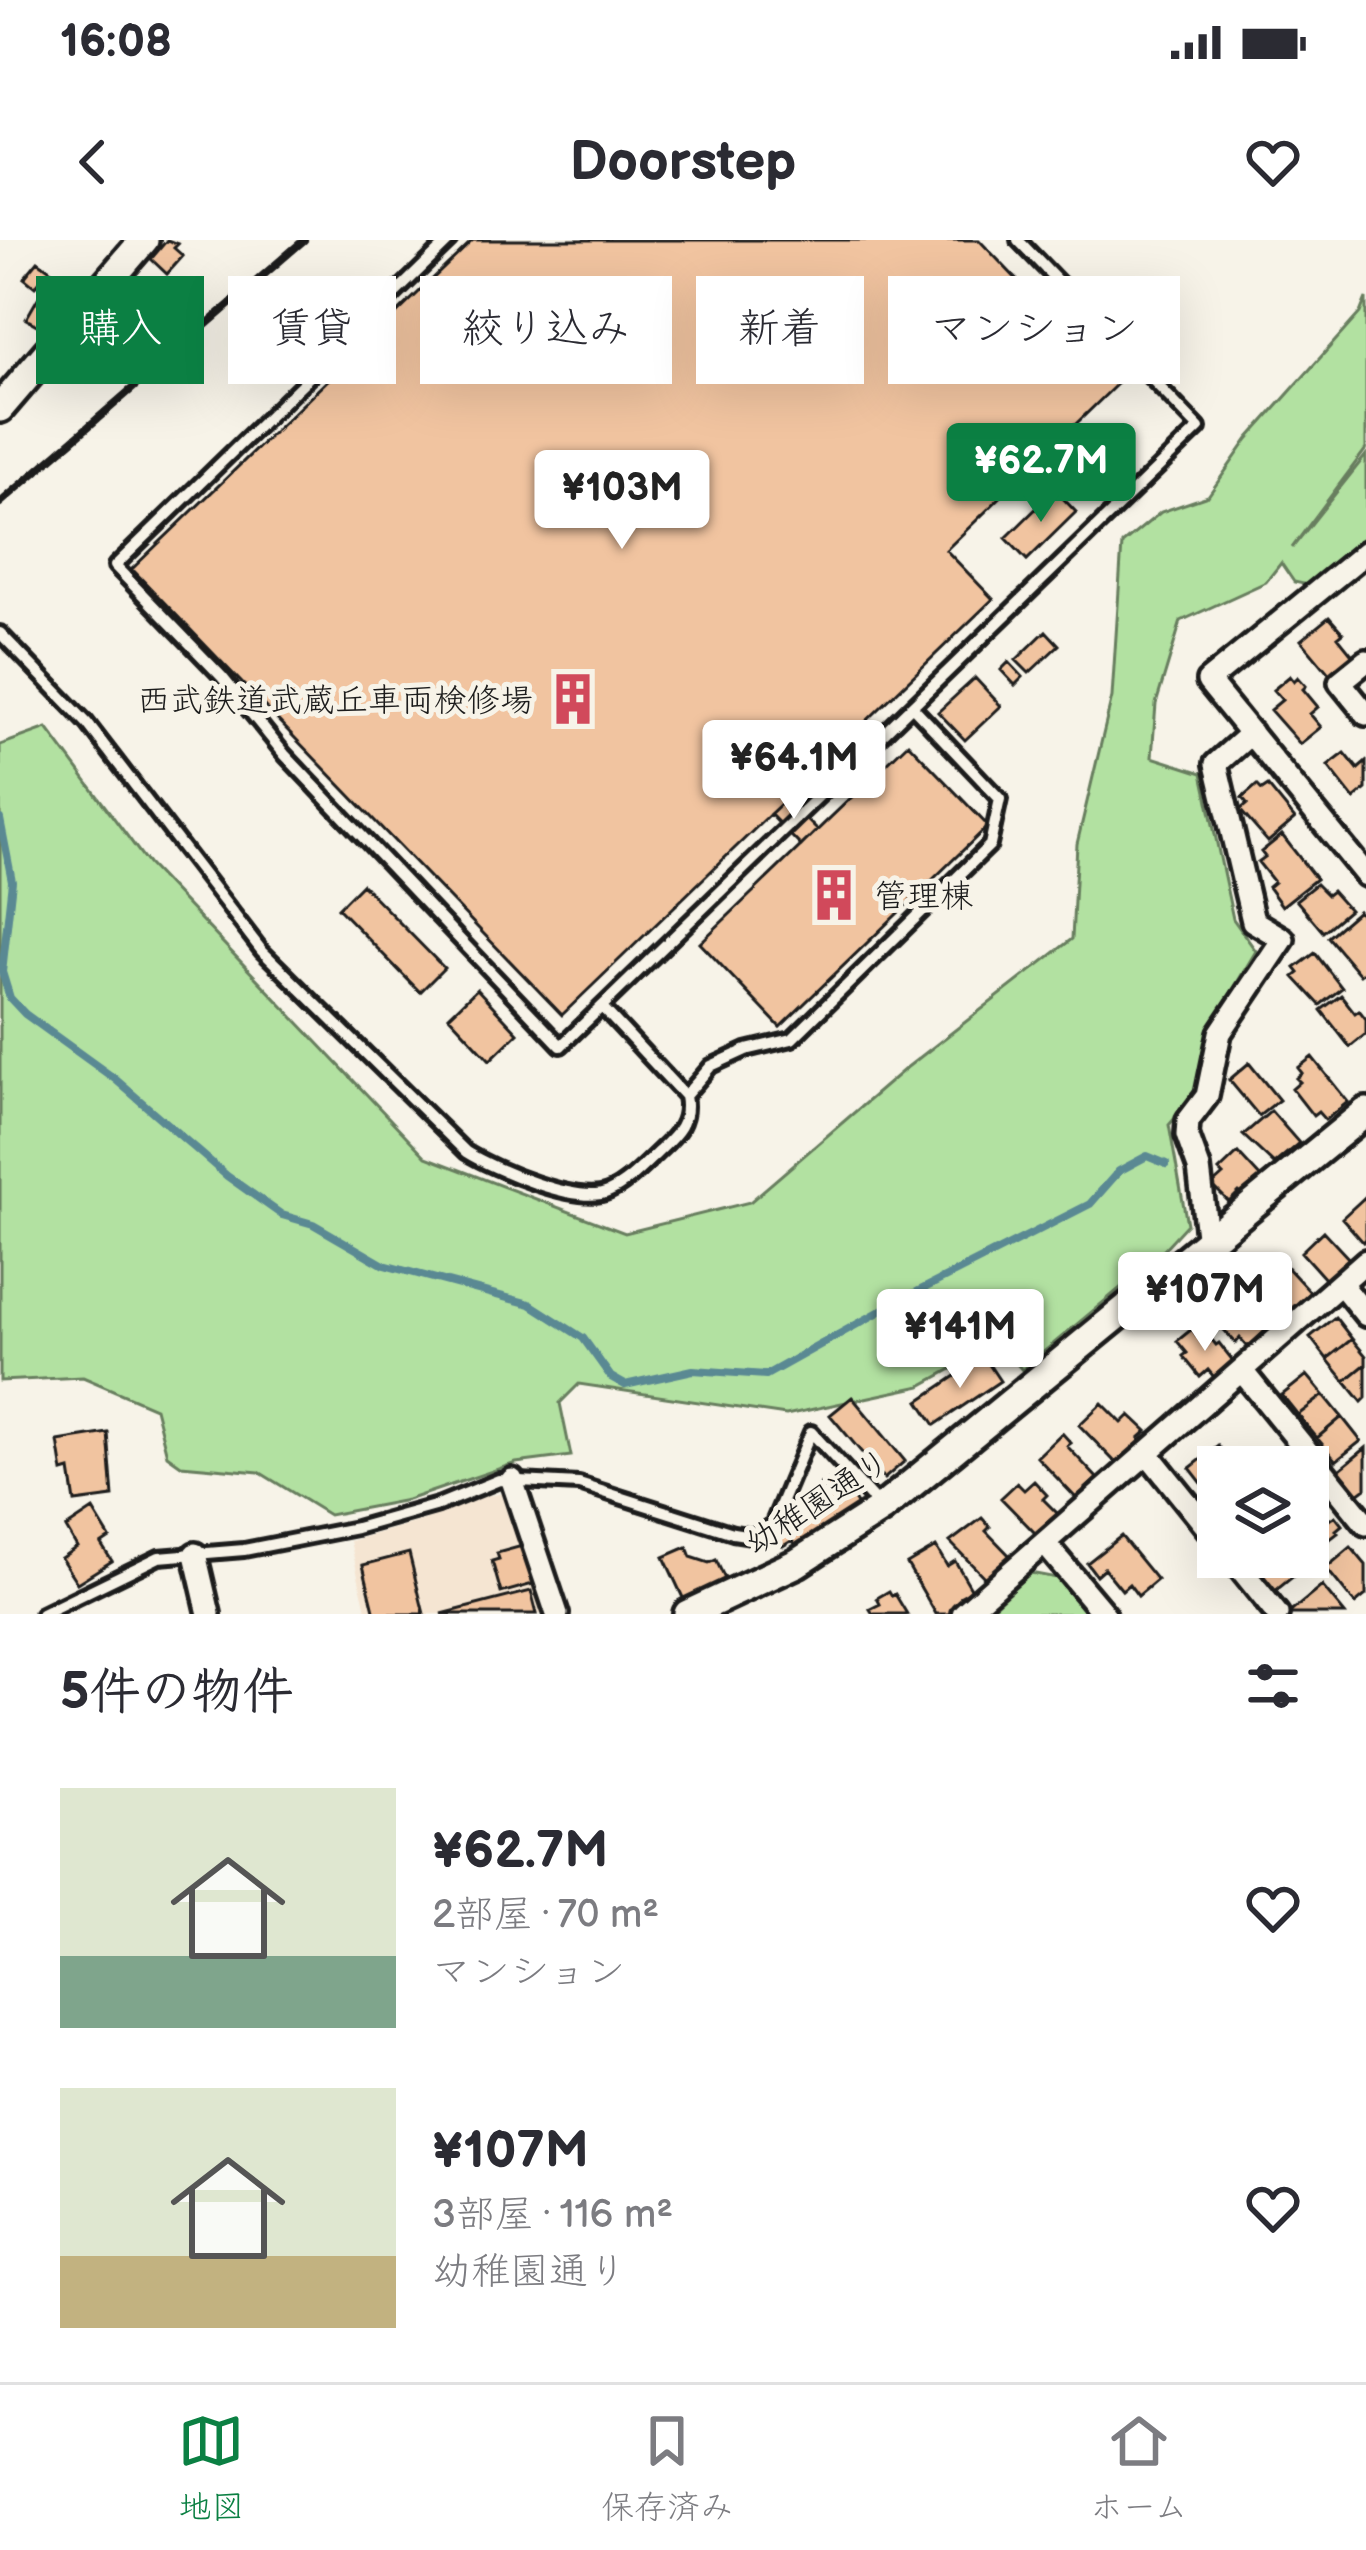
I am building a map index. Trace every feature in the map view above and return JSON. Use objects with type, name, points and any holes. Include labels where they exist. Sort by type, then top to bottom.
[{"type":"street","points":[[0,408],[144,240]]},
{"type":"street","points":[[1366,552],[1208,681],[1366,875]]},
{"type":"street","points":[[1366,661],[1340,682],[1366,714]]},
{"type":"street","points":[[1208,1244],[1188,1120],[1208,1096],[1220,1033],[1282,939],[1253,921],[1216,764],[1251,733]]},
{"type":"street","name":"幼稚園通り","points":[[688,1614],[797,1563],[881,1509],[1366,1112]]},
{"type":"street","points":[[963,1614],[1366,1261]]},
{"type":"street","points":[[1341,1284],[1366,1315]]},
{"type":"street","points":[[1242,1371],[1366,1524]]},
{"type":"street","points":[[1148,1454],[1197,1515]]},
{"type":"street","points":[[512,1480],[557,1614]]},
{"type":"street","points":[[1046,1544],[1104,1614]]},
{"type":"street","points":[[196,1554],[209,1614]]},
{"type":"street","points":[[1248,1578],[1277,1614]]},
{"type":"lane","points":[[450,240],[115,566],[222,677],[285,755],[561,1046],[1199,428],[1018,240]]},
{"type":"lane","points":[[0,633],[87,723],[262,951],[466,1152],[493,1168],[597,1196],[622,1184],[682,1128],[688,1112],[685,1096],[602,1007]]},
{"type":"lane","points":[[685,1096],[711,1066],[746,1050],[792,1039],[990,845],[1000,799],[912,706]]},
{"type":"lane","points":[[43,1614],[159,1558],[244,1550],[356,1528],[512,1480],[579,1484],[752,1536],[772,1526],[812,1432],[881,1509]]},
{"type":"shaded area","points":[[508,1493],[545,1614],[367,1614],[350,1541],[485,1496]]},
{"type":"green space","points":[[1366,298],[1366,449],[1292,548],[1366,455],[1366,537],[1308,585],[1294,582],[1281,563],[1266,582],[1181,621],[1156,704],[1152,757],[1202,773],[1233,919],[1256,951],[1208,1031],[1196,1094],[1169,1125],[1187,1224],[1153,1261],[1022,1370],[999,1343],[921,1386],[786,1415],[579,1384],[560,1403],[571,1456],[516,1463],[407,1500],[329,1515],[259,1472],[181,1465],[167,1455],[155,1408],[83,1377],[0,1381],[0,745],[47,728],[148,864],[426,1157],[625,1233],[750,1202],[905,1069],[1072,939],[1077,844],[1112,697],[1122,544],[1161,512],[1208,496],[1248,439],[1360,313]]},
{"type":"green space","points":[[1030,1573],[1057,1578],[1086,1614],[985,1614]]},
{"type":"building","points":[[167,240],[178,244],[174,248],[183,256],[167,274],[151,259]]},
{"type":"building","name":"西武鉄道武蔵丘車両検修場","points":[[473,240],[979,240],[1014,276],[888,276],[888,384],[1117,384],[946,550],[993,599],[562,1015],[132,569],[324,384],[396,384],[396,314],[420,291],[420,384],[672,384],[672,276],[436,276]]},
{"type":"building","points":[[38,261],[53,272],[36,276],[35,287],[24,278]]},
{"type":"building","points":[[36,302],[36,325],[26,319]]},
{"type":"building","points":[[1055,490],[1076,512],[1027,560],[1006,538]]},
{"type":"building","points":[[1329,617],[1355,658],[1332,677],[1301,640]]},
{"type":"building","points":[[1046,631],[1059,645],[1029,673],[1016,660]]},
{"type":"building","points":[[1009,662],[1023,677],[1015,685],[1001,670]]},
{"type":"building","points":[[1290,676],[1306,686],[1303,689],[1318,707],[1310,714],[1321,727],[1300,744],[1270,710],[1282,700],[1273,690]]},
{"type":"building","points":[[975,678],[1001,706],[965,740],[938,712]]},
{"type":"building","name":"管理棟","points":[[908,743],[988,826],[780,1027],[700,943]]},
{"type":"building","points":[[1345,753],[1358,769],[1366,762],[1366,789],[1354,799],[1328,766]]},
{"type":"building","points":[[1257,785],[1262,790],[1268,786],[1295,819],[1268,842],[1240,810],[1247,804],[1242,798]]},
{"type":"building","points":[[786,799],[817,830],[801,846],[770,814]]},
{"type":"building","points":[[1282,835],[1316,879],[1282,906],[1268,887],[1274,882],[1258,862],[1265,857],[1261,852]]},
{"type":"building","points":[[362,884],[444,968],[420,992],[338,908]]},
{"type":"building","points":[[1316,884],[1327,895],[1332,891],[1349,910],[1323,932],[1296,900]]},
{"type":"building","points":[[1358,911],[1366,921],[1366,970],[1360,975],[1328,937]]},
{"type":"building","points":[[1315,953],[1342,988],[1320,1005],[1294,977],[1299,973],[1295,968]]},
{"type":"building","points":[[477,989],[518,1033],[490,1060],[449,1016]]},
{"type":"building","points":[[1341,995],[1366,1019],[1366,1034],[1350,1047],[1321,1010]]},
{"type":"building","points":[[1312,1057],[1348,1102],[1325,1120],[1318,1112],[1313,1116],[1292,1089],[1300,1082],[1298,1068]]},
{"type":"building","points":[[1249,1063],[1279,1100],[1259,1116],[1229,1080]]},
{"type":"building","points":[[1271,1111],[1299,1143],[1274,1164],[1243,1135]]},
{"type":"building","points":[[1238,1153],[1261,1178],[1229,1202],[1212,1185]]},
{"type":"building","points":[[1366,1196],[1366,1239],[1363,1242],[1342,1218]]},
{"type":"building","points":[[1323,1231],[1349,1259],[1326,1280],[1301,1252]]},
{"type":"building","points":[[1285,1265],[1310,1292],[1284,1316],[1259,1289]]},
{"type":"building","points":[[1236,1285],[1248,1298],[1244,1302],[1268,1328],[1248,1347],[1240,1338],[1236,1343],[1224,1330],[1229,1326],[1217,1313],[1225,1305],[1221,1300]]},
{"type":"building","points":[[1335,1317],[1352,1339],[1327,1359],[1310,1337]]},
{"type":"building","points":[[1192,1329],[1201,1341],[1208,1335],[1219,1343],[1234,1362],[1214,1377],[1208,1370],[1200,1377],[1177,1341]]},
{"type":"building","points":[[1352,1339],[1366,1356],[1366,1364],[1345,1381],[1327,1359]]},
{"type":"building","points":[[984,1357],[1000,1381],[935,1425],[919,1401]]},
{"type":"building","points":[[1366,1364],[1366,1398],[1362,1402],[1345,1381]]},
{"type":"building","points":[[1307,1375],[1324,1395],[1298,1415],[1282,1395]]},
{"type":"building","points":[[1324,1395],[1342,1417],[1317,1438],[1298,1415]]},
{"type":"building","points":[[852,1397],[905,1461],[884,1479],[830,1415]]},
{"type":"building","points":[[1102,1403],[1122,1423],[1130,1415],[1147,1431],[1139,1438],[1144,1443],[1120,1467],[1079,1425]]},
{"type":"building","points":[[1342,1417],[1361,1441],[1336,1461],[1329,1446],[1317,1438]]},
{"type":"building","points":[[108,1433],[113,1497],[75,1502],[70,1470],[63,1472],[58,1441]]},
{"type":"building","points":[[1062,1433],[1071,1443],[1067,1446],[1097,1478],[1076,1498],[1037,1457]]},
{"type":"building","points":[[1366,1448],[1366,1488],[1358,1494],[1339,1470]]},
{"type":"building","points":[[838,1474],[859,1507],[796,1546],[793,1540],[783,1546],[775,1532],[791,1522],[788,1517],[826,1494],[820,1485]]},
{"type":"building","points":[[1034,1481],[1059,1515],[1038,1536],[1001,1498],[1017,1483],[1024,1490]]},
{"type":"building","points":[[93,1510],[110,1538],[101,1544],[112,1561],[77,1583],[61,1558],[77,1547],[66,1528]]},
{"type":"building","points":[[1335,1516],[1342,1525],[1329,1540],[1329,1520]]},
{"type":"building","points":[[982,1518],[990,1527],[986,1531],[1011,1557],[987,1580],[950,1542]]},
{"type":"building","points":[[1121,1536],[1157,1580],[1138,1596],[1129,1584],[1122,1590],[1104,1568],[1096,1575],[1087,1563]]},
{"type":"building","points":[[522,1546],[533,1584],[501,1593],[492,1561],[499,1559],[497,1553]]},
{"type":"building","points":[[687,1547],[691,1557],[709,1563],[716,1560],[726,1581],[684,1600],[664,1557]]},
{"type":"building","points":[[936,1547],[947,1566],[955,1561],[972,1590],[961,1596],[966,1604],[949,1614],[936,1614],[907,1564]]},
{"type":"building","points":[[1351,1547],[1366,1565],[1366,1595],[1355,1604],[1329,1565]]},
{"type":"building","points":[[409,1553],[424,1614],[375,1614],[363,1565]]},
{"type":"building","points":[[1263,1578],[1291,1578],[1274,1592]]},
{"type":"building","points":[[1322,1586],[1345,1614],[1288,1614]]},
{"type":"building","points":[[531,1591],[537,1614],[442,1614]]},
{"type":"building","points":[[889,1591],[907,1614],[873,1614],[870,1609],[880,1604],[877,1598]]},
{"type":"waterway","points":[[0,819],[12,881],[2,972],[10,998],[25,1014],[115,1079],[227,1176],[282,1215],[313,1224],[384,1265],[530,1304],[583,1338],[611,1377],[625,1385],[693,1370],[766,1375],[1090,1204],[1119,1171],[1147,1156],[1166,1164]]},
{"type":"railway","points":[[0,503],[304,240]]},
{"type":"place","name":"西武鉄道武蔵丘車両検修場","points":[[573,699]]},
{"type":"place","name":"管理棟","points":[[834,895]]}]
